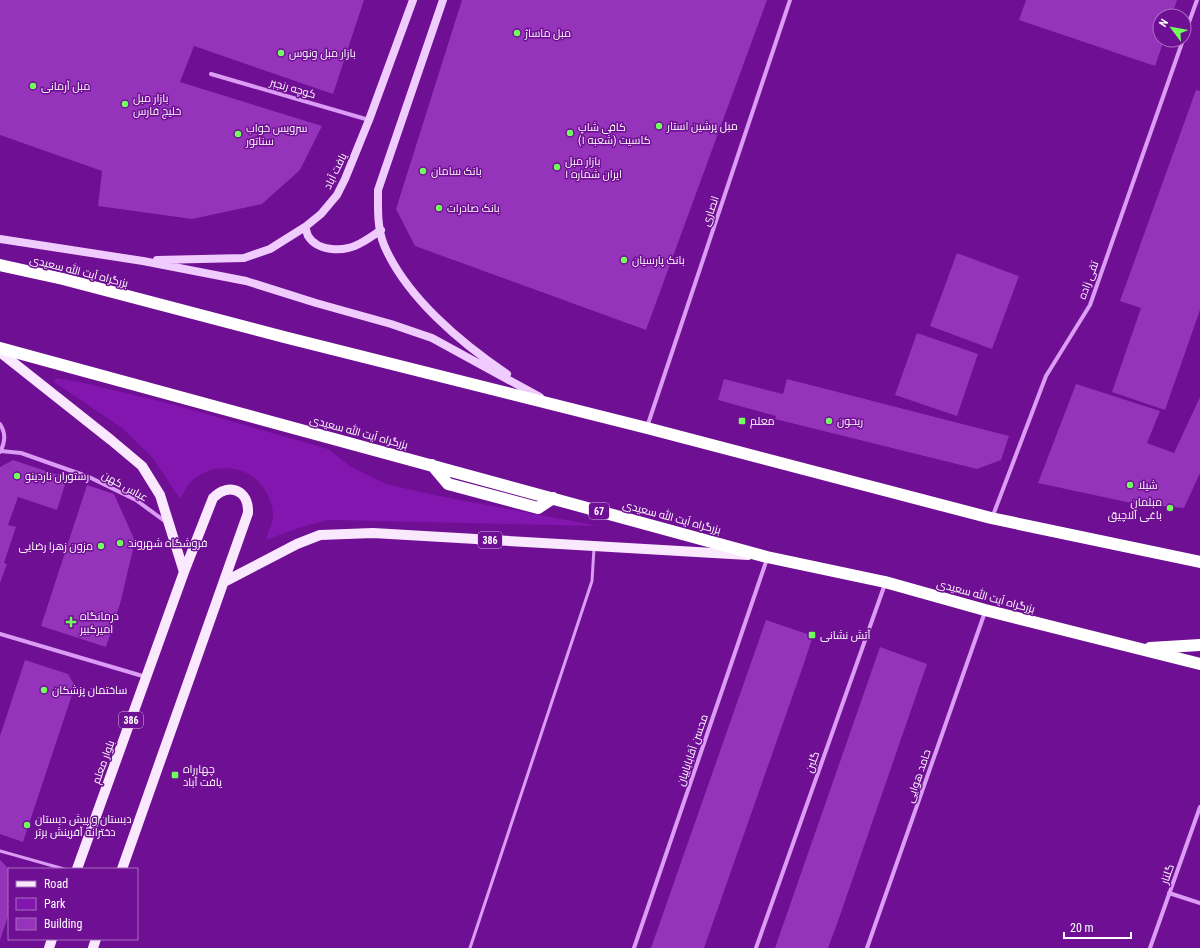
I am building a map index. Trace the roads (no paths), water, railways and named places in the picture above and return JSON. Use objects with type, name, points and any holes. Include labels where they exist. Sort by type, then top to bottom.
[{"type":"highway","name":"بزرگراه آیت الله سعیدی","points":[[0,265],[63,279],[555,406],[647,428],[991,518],[1200,562]]},
{"type":"highway","name":"بزرگراه آیت الله سعیدی","points":[[0,348],[767,557],[886,582],[986,610],[1200,664]]},
{"type":"highway","points":[[1176,556],[1200,569]]},
{"type":"highway","points":[[1139,649],[1200,645]]},
{"type":"main road","name":"یافت آباد","points":[[143,261],[244,258],[270,249],[305,227],[322,214],[337,195],[351,166],[413,0]]},
{"type":"main road","points":[[443,0],[378,190],[378,219],[384,244],[398,271],[420,300],[450,331],[483,358],[555,406]]},
{"type":"main road","points":[[305,227],[308,236],[317,244],[335,249],[348,248],[358,244],[381,230]]},
{"type":"main road","points":[[0,239],[143,261],[246,281],[391,324],[432,338],[555,406]]},
{"type":"main road","points":[[0,352],[112,440],[142,466],[160,495],[184,572]]},
{"type":"main road","name":"بلوار معلم","points":[[77,868],[184,572],[213,498],[218,493],[230,489],[243,494],[249,506],[248,513],[224,582]]},
{"type":"main road","name":"386","points":[[224,582],[297,544],[320,535],[372,533],[767,557]]},
{"type":"main road","points":[[122,868],[224,582]]},
{"type":"street","name":"انصاری","points":[[647,428],[790,0]]},
{"type":"street","points":[[1192,12],[1196,0]]},
{"type":"street","name":"تقی زاده","points":[[991,518],[1046,376],[1090,305],[1179,48]]},
{"type":"street","name":"کوچه رنجبر","points":[[211,74],[369,120]]},
{"type":"street","points":[[0,424],[4,435],[4,443],[1,452]]},
{"type":"street","name":"عباس کهن","points":[[1,452],[21,453],[89,477],[136,500],[168,524]]},
{"type":"street","name":"محسن آقاباباییان","points":[[634,948],[767,557]]},
{"type":"street","name":"گلبن","points":[[756,948],[886,582]]},
{"type":"street","name":"حامد هوایی","points":[[867,948],[986,610]]},
{"type":"street","points":[[0,634],[146,677]]},
{"type":"street","name":"گلنار","points":[[1150,948],[1200,807]]},
{"type":"street","points":[[1170,893],[1200,903]]},
{"type":"lane","points":[[470,948],[592,581],[595,546]]},
{"type":"lane","points":[[0,851],[60,868]]},
{"type":"place","name":"مبل ماساژ","points":[[517,33]]},
{"type":"place","name":"بازار مبل ونوس","points":[[281,53]]},
{"type":"place","name":"مبل آرمانی","points":[[33,86]]},
{"type":"place","name":"بازار مبل خلیج فارس","points":[[125,104]]},
{"type":"place","name":"مبل پرشین استار","points":[[659,126]]},
{"type":"place","name":"کافی شاپ کاسیت (شعبه ۱)","points":[[570,133]]},
{"type":"place","name":"سرویس خواب سناتور","points":[[238,134]]},
{"type":"place","name":"بازار مبل ایران شماره ۱","points":[[557,167]]},
{"type":"place","name":"بانک سامان","points":[[423,171]]},
{"type":"place","name":"بانک صادرات","points":[[439,208]]},
{"type":"place","name":"بانک پارسیان","points":[[624,260]]},
{"type":"place","name":"معلم","points":[[742,421]]},
{"type":"place","name":"ریحون","points":[[829,421]]},
{"type":"place","name":"رستوران ناردینو","points":[[17,476]]},
{"type":"place","name":"شیلا","points":[[1130,485]]},
{"type":"place","name":"مبلمان باغی آلاچیق","points":[[1170,508]]},
{"type":"place","name":"فروشگاه شهروند","points":[[120,543]]},
{"type":"place","name":"مزون زهرا رضایی","points":[[101,546]]},
{"type":"place","name":"درمانگاه امیرکبیر","points":[[71,622]]},
{"type":"place","name":"آتش نشانی","points":[[812,635]]},
{"type":"place","name":"ساختمان پزشکان","points":[[44,690]]},
{"type":"place","name":"چهارراه یافت آباد","points":[[175,775]]},
{"type":"place","name":"دبستان و پیش دبستان دخترانه آفرینش برتر","points":[[27,825]]}]
